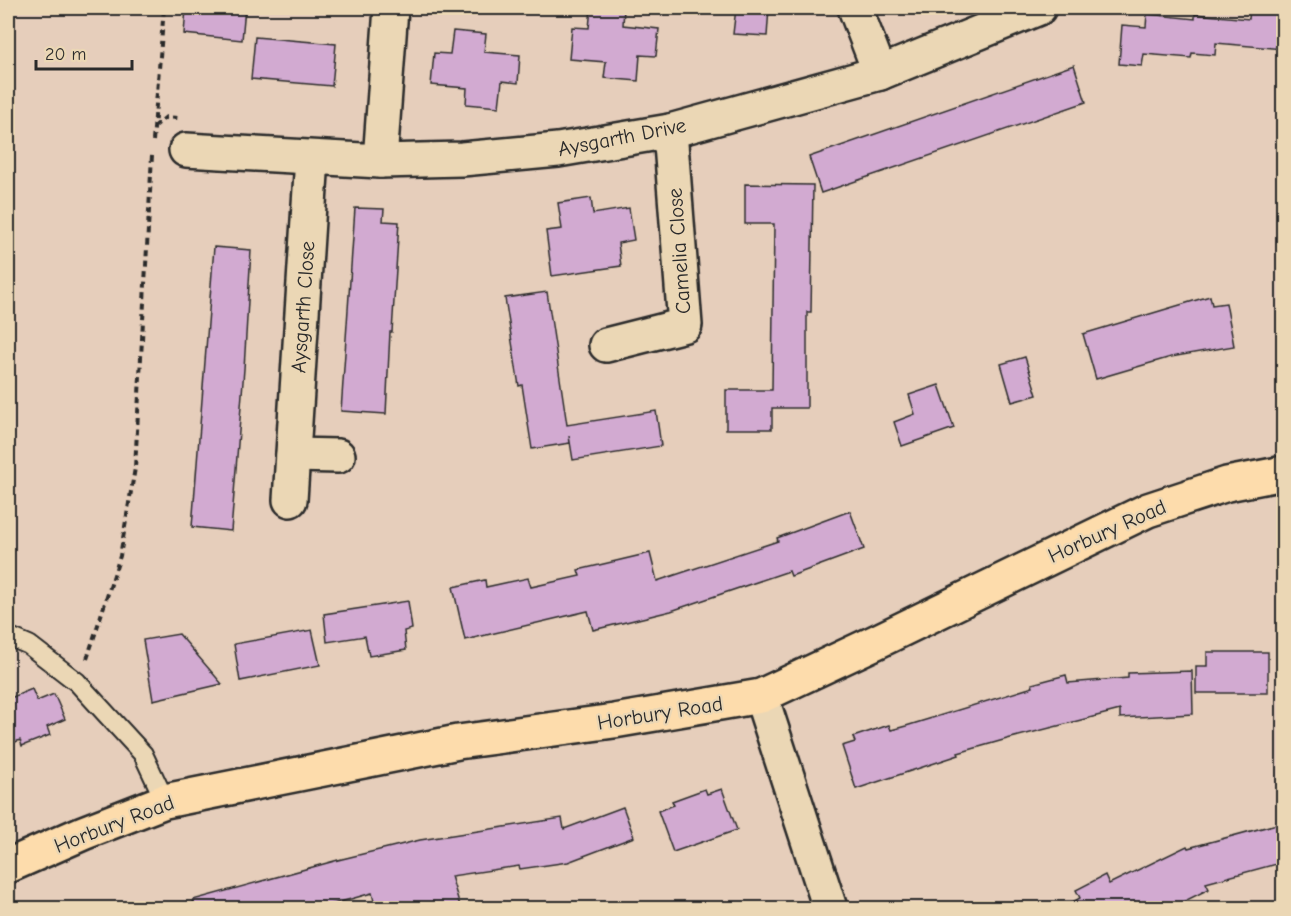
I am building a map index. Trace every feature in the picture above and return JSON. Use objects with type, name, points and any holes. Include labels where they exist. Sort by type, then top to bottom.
[{"type":"highway","name":"Horbury Road","points":[[8,867],[83,832],[165,801],[458,742],[614,721],[761,696],[1148,510],[1227,484],[1284,473]]},
{"type":"street","points":[[380,161],[391,8]]},
{"type":"street","points":[[855,8],[880,73]]},
{"type":"street","name":"Aysgarth Drive","points":[[186,150],[380,161],[462,159],[558,150],[670,131],[880,73],[1039,8]]},
{"type":"street","name":"Camelia Close","points":[[606,345],[685,325],[670,131]]},
{"type":"street","name":"Aysgarth Close","points":[[290,500],[312,158]]},
{"type":"street","points":[[293,455],[338,456]]},
{"type":"street","points":[[761,696],[830,909]]},
{"type":"lane","points":[[8,636],[29,645],[77,682],[143,754],[165,801]]},
{"type":"path","points":[[77,682],[90,650],[120,556],[135,468],[154,128],[164,8]]},
{"type":"building","points":[[186,8],[245,8],[242,40],[184,34]]},
{"type":"building","points":[[591,8],[624,8],[623,25],[659,29],[656,56],[640,55],[638,81],[604,78],[606,62],[569,59],[572,27],[589,28]]},
{"type":"building","points":[[736,8],[769,8],[767,36],[733,34]]},
{"type":"building","points":[[1250,8],[1284,10],[1284,49],[1216,43],[1215,55],[1192,53],[1191,58],[1144,54],[1142,66],[1119,64],[1122,25],[1146,27],[1147,14],[1195,19],[1195,14],[1249,19]]},
{"type":"building","points":[[453,31],[486,34],[484,52],[520,55],[518,83],[502,81],[499,107],[466,104],[467,88],[431,85],[434,53],[450,54]]},
{"type":"building","points":[[255,37],[336,44],[332,86],[251,79]]},
{"type":"building","points":[[1074,65],[1086,102],[821,193],[809,157]]},
{"type":"building","points":[[745,184],[813,185],[811,312],[807,312],[807,408],[772,408],[772,429],[726,429],[726,390],[772,390],[774,224],[745,224]]},
{"type":"building","points":[[591,198],[593,214],[629,208],[634,240],[618,243],[621,266],[552,276],[546,231],[562,229],[558,203]]},
{"type":"building","points":[[355,208],[384,209],[383,221],[399,222],[386,414],[341,411]]},
{"type":"building","points":[[214,247],[251,250],[231,531],[192,527]]},
{"type":"building","points":[[547,292],[567,425],[656,411],[661,446],[573,460],[569,436],[570,443],[532,449],[505,298]]},
{"type":"building","points":[[1210,296],[1212,305],[1226,303],[1234,346],[1171,357],[1096,379],[1083,334]]},
{"type":"building","points":[[1025,357],[1037,395],[1012,402],[1001,364]]},
{"type":"building","points":[[939,385],[954,428],[902,446],[894,422],[915,414],[909,395]]},
{"type":"building","points":[[850,511],[864,549],[791,576],[789,571],[671,611],[593,630],[588,611],[465,640],[453,587],[485,580],[486,587],[528,578],[531,587],[580,576],[578,570],[650,553],[657,581],[778,541],[777,538]]},
{"type":"building","points":[[408,601],[412,629],[404,631],[406,650],[369,656],[365,636],[327,642],[324,614]]},
{"type":"building","points":[[312,630],[320,665],[240,681],[234,644]]},
{"type":"building","points":[[179,634],[222,684],[153,700],[143,640]]},
{"type":"building","points":[[1207,652],[1268,652],[1268,693],[1196,693],[1196,666],[1207,666]]},
{"type":"building","points":[[1192,671],[1193,714],[1120,718],[1120,710],[958,753],[959,755],[856,789],[842,746],[855,742],[853,737],[889,725],[891,730],[906,726],[1066,675],[1068,683],[1128,678],[1128,673]]},
{"type":"building","points":[[32,689],[37,701],[54,694],[65,719],[47,727],[50,735],[22,746],[20,740],[8,745],[8,699]]},
{"type":"building","points":[[705,789],[707,794],[722,789],[737,830],[673,852],[658,811],[674,805],[672,801]]},
{"type":"building","points":[[623,807],[634,837],[568,862],[520,869],[519,866],[451,876],[461,909],[376,909],[372,893],[316,909],[194,909],[193,900],[420,840],[562,818],[564,829]]},
{"type":"building","points":[[1284,822],[1284,862],[1206,883],[1209,889],[1169,909],[1060,909],[1080,898],[1076,890],[1105,875],[1109,884],[1187,846],[1188,848]]}]
